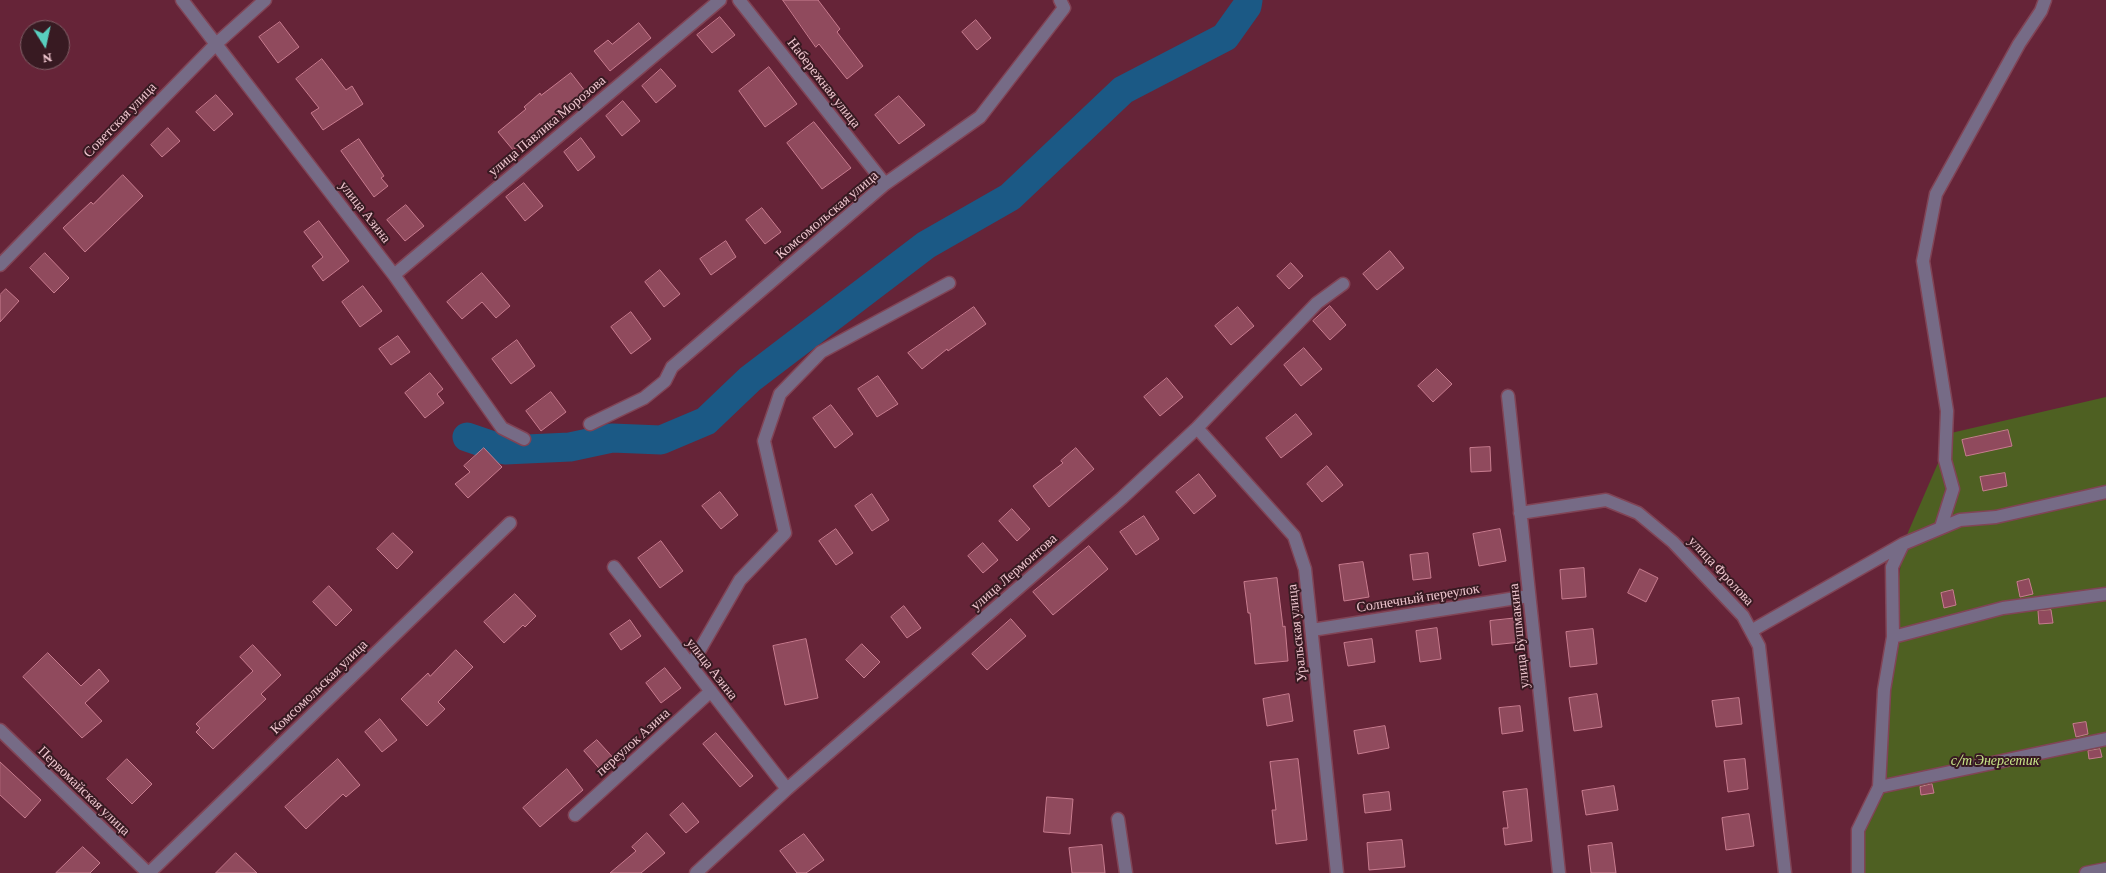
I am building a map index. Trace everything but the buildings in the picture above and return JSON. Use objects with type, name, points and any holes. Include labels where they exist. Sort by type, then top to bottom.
[{"type":"street","name":"улица Азина","points":[[182,0],[394,274],[502,428],[524,439]]},
{"type":"street","name":"Советская улица","points":[[0,265],[216,44],[265,0]]},
{"type":"street","name":"улица Павлика Морозова","points":[[394,274],[720,0]]},
{"type":"street","name":"Набережная улица","points":[[739,0],[885,184]]},
{"type":"street","points":[[1941,527],[1953,489],[1945,460],[1947,411],[1923,261],[1936,194],[2019,44],[2041,11],[2044,0]]},
{"type":"street","name":"Комсомольская улица","points":[[590,424],[644,398],[665,381],[672,367],[885,184],[980,117],[1062,4]]},
{"type":"street","points":[[691,665],[740,580],[785,533],[764,441],[780,394],[821,352],[949,283]]},
{"type":"street","name":"улица Лермонтова","points":[[696,873],[787,789],[1122,498],[1197,428],[1316,303],[1343,284]]},
{"type":"street","name":"улица Бушмакина","points":[[1508,396],[1560,873]]},
{"type":"street","name":"Уральская улица","points":[[1197,428],[1294,536],[1305,569],[1337,873]]},
{"type":"street","points":[[1751,631],[1903,544],[1941,527],[1960,520],[1996,517],[2106,492]]},
{"type":"street","name":"улица Фролова","points":[[1520,512],[1606,500],[1638,512],[1673,542],[1743,616],[1759,646],[1785,873]]},
{"type":"street","name":"Комсомольская улица","points":[[148,873],[510,523]]},
{"type":"street","points":[[1858,873],[1858,830],[1879,787],[1884,690],[1893,637],[1892,567],[1903,544]]},
{"type":"street","name":"улица Азина","points":[[614,567],[787,789]]},
{"type":"street","points":[[1893,637],[2003,608],[2106,594]]},
{"type":"street","name":"Солнечный переулок","points":[[1312,630],[1529,596]]},
{"type":"street","name":"переулок Азина","points":[[575,815],[711,691]]},
{"type":"street","name":"Первомайская улица","points":[[0,730],[148,873]]},
{"type":"street","points":[[1879,787],[2106,739]]},
{"type":"street","points":[[1118,819],[1126,873]]},
{"type":"street","points":[[2086,873],[2106,869]]},
{"type":"green space","name":"с/т Энергетик","points":[[2106,397],[2106,873],[1860,873],[1858,820],[1883,779],[1894,622],[1903,544],[1951,433]]},
{"type":"waterway","points":[[467,437],[505,450],[570,447],[612,438],[661,440],[706,421],[750,379],[926,245],[1010,197],[1123,90],[1225,37],[1247,6],[1248,0]]}]
